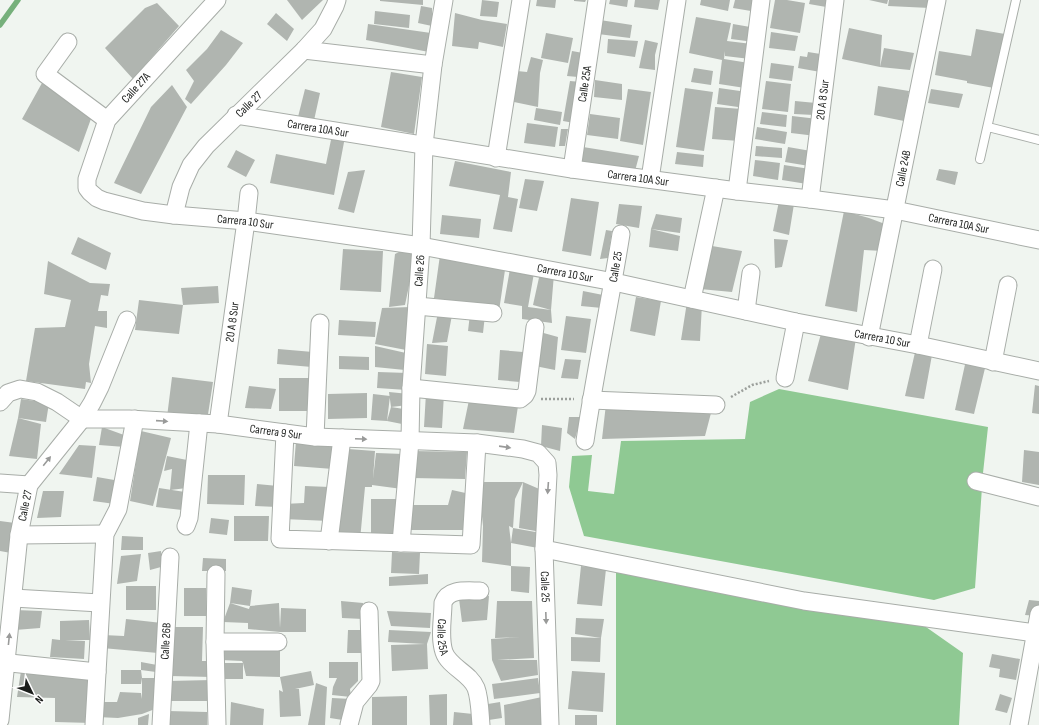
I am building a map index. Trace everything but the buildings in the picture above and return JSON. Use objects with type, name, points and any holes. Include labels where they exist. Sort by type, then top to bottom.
[{"type":"street","name":"Calle 27A","points":[[90,192],[87,188],[87,179],[107,120],[217,0]]},
{"type":"street","name":"Calle 27","points":[[174,215],[181,187],[191,165],[206,146],[236,115],[304,50],[323,29],[335,6],[336,0]]},
{"type":"street","name":"Calle 26","points":[[402,543],[410,441],[421,246],[424,144],[433,65],[444,0]]},
{"type":"street","points":[[496,158],[521,0]]},
{"type":"street","name":"Calle 25A","points":[[572,169],[597,0]]},
{"type":"street","points":[[650,179],[677,0]]},
{"type":"street","points":[[737,191],[761,0]]},
{"type":"street","name":"20 A 8 Sur","points":[[810,199],[835,0]]},
{"type":"street","name":"Calle 24B","points":[[869,336],[937,0]]},
{"type":"street","points":[[68,42],[45,74],[107,120]]},
{"type":"street","points":[[304,50],[433,65]]},
{"type":"street","name":"Carrera 10A Sur","points":[[236,115],[572,169],[895,210],[1039,240]]},
{"type":"street","points":[[692,299],[716,188]]},
{"type":"street","name":"Carrera 10 Sur","points":[[90,192],[97,198],[104,201],[143,211],[246,221],[421,246],[614,282],[796,322],[918,345],[1039,371]]},
{"type":"street","name":"20 A 8 Sur","points":[[218,424],[249,193]]},
{"type":"street","name":"Calle 25","points":[[585,441],[591,400],[614,282],[621,234]]},
{"type":"street","points":[[918,345],[933,269]]},
{"type":"street","points":[[746,311],[751,272]]},
{"type":"street","points":[[993,362],[1008,285]]},
{"type":"street","points":[[417,306],[493,313]]},
{"type":"street","name":"Calle 27","points":[[0,720],[3,663],[13,598],[19,535],[29,485],[82,418],[92,403],[127,320]]},
{"type":"street","points":[[785,378],[796,322]]},
{"type":"street","points":[[315,437],[320,323]]},
{"type":"street","points":[[412,388],[520,399],[527,391],[535,327]]},
{"type":"street","points":[[0,402],[8,393],[20,389],[37,392],[57,402],[82,418]]},
{"type":"street","points":[[591,400],[716,405]]},
{"type":"street","name":"Carrera 9 Sur","points":[[82,418],[218,424],[315,437],[477,443],[523,449],[538,453]]},
{"type":"street","points":[[94,725],[105,534],[118,509],[135,420]]},
{"type":"street","points":[[186,526],[189,518],[199,423]]},
{"type":"street","points":[[285,433],[280,539],[471,545],[477,443]]},
{"type":"street","points":[[329,541],[342,438]]},
{"type":"street","name":"Calle 25","points":[[538,453],[547,463],[548,475],[544,550],[550,725]]},
{"type":"street","points":[[976,481],[1039,497]]},
{"type":"street","points":[[0,482],[29,485]]},
{"type":"street","points":[[19,535],[105,534]]},
{"type":"street","points":[[544,550],[804,601],[1035,634]]},
{"type":"street","name":"Calle 26B","points":[[161,725],[170,557]]},
{"type":"street","points":[[216,574],[215,642],[217,725]]},
{"type":"street","name":"Calle 25A","points":[[480,591],[450,593],[445,598],[443,603],[442,642],[444,654],[470,679],[476,688],[481,725]]},
{"type":"street","points":[[13,598],[100,603]]},
{"type":"street","points":[[349,725],[355,702],[372,681],[369,611]]},
{"type":"street","points":[[1019,725],[1039,614]]},
{"type":"street","points":[[215,642],[278,642]]},
{"type":"street","points":[[3,663],[97,672]]},
{"type":"lane","points":[[980,159],[1016,0]]},
{"type":"lane","points":[[988,127],[1039,140]]},
{"type":"path","points":[[716,405],[752,385],[785,378]]},
{"type":"path","points":[[520,399],[591,400]]},
{"type":"green space","points":[[779,389],[988,427],[983,473],[975,588],[934,600],[584,536],[569,487],[572,456],[592,455],[588,491],[614,494],[621,441],[745,439],[750,402]]},
{"type":"green space","points":[[616,572],[913,622],[916,620],[963,653],[959,725],[616,725]]},
{"type":"waterway","points":[[0,25],[18,0]]}]
